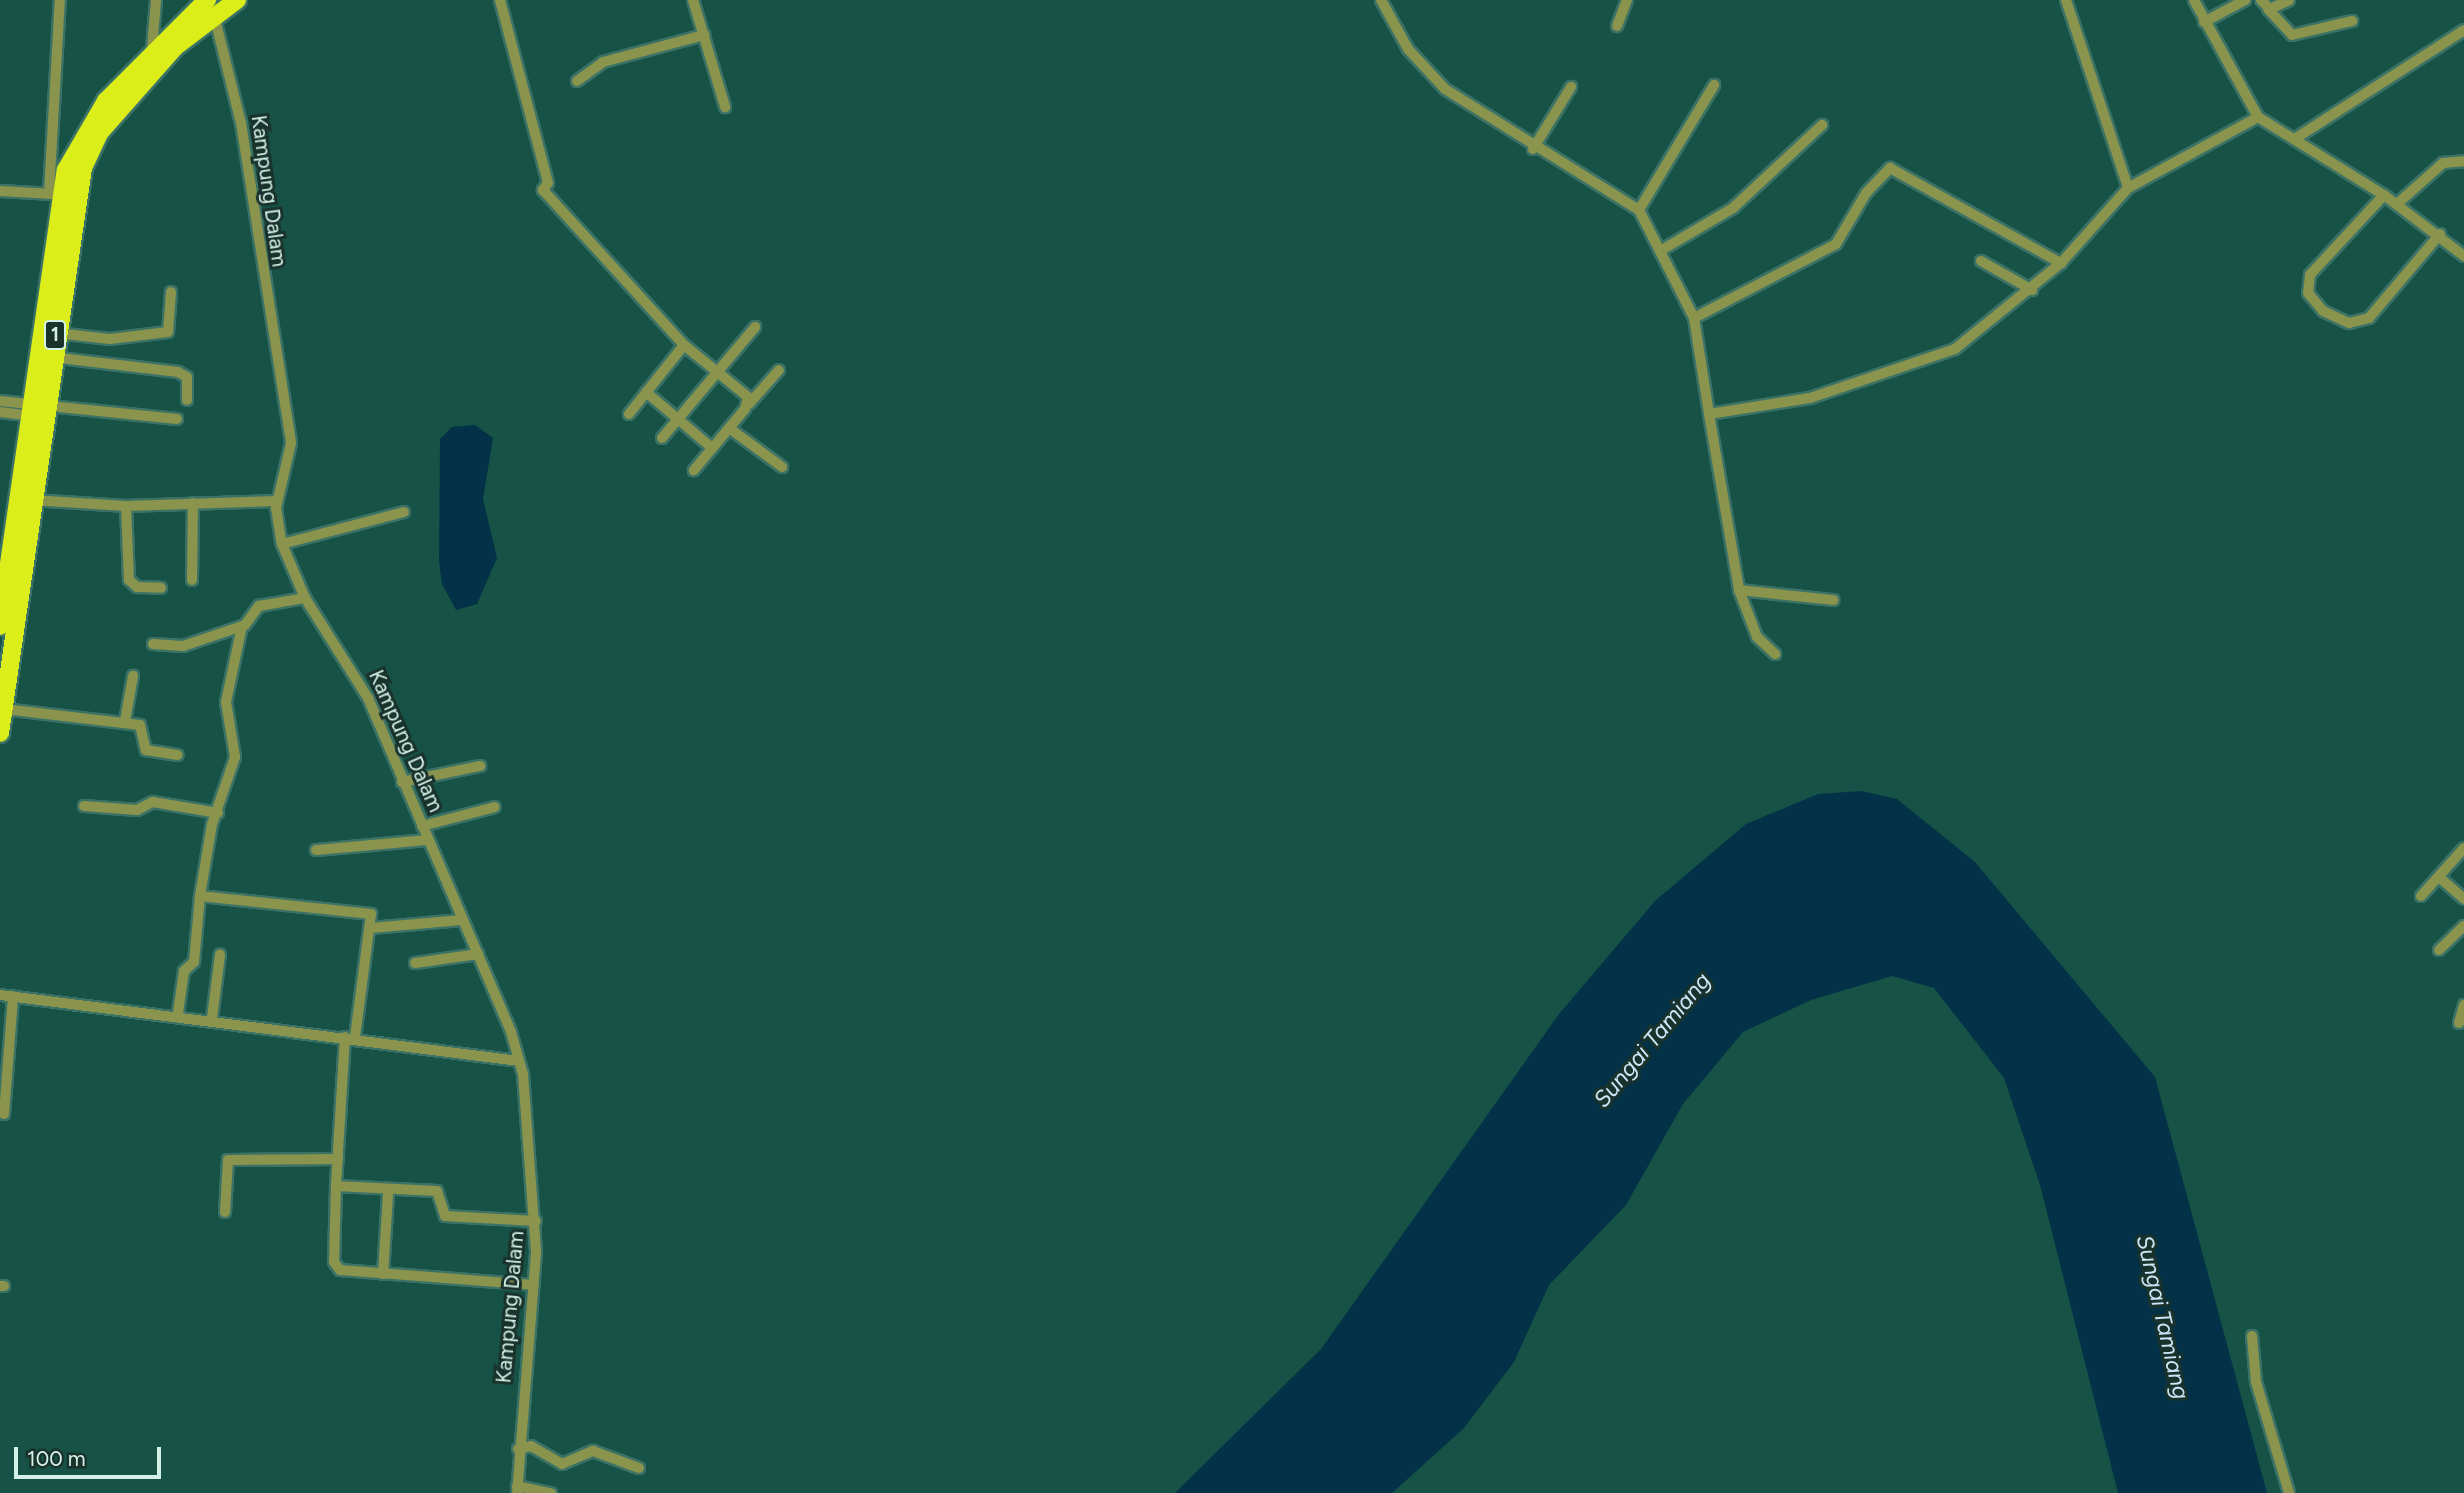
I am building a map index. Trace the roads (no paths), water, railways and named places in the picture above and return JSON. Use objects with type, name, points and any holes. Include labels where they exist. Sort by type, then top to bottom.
[{"type":"highway","name":"1","points":[[0,733],[4,709],[4,680],[32,500],[55,194],[92,118],[152,49],[210,7],[237,0]]},
{"type":"highway","name":"1","points":[[0,626],[89,151],[116,111],[210,7]]},
{"type":"street","points":[[0,191],[55,194],[60,0]]},
{"type":"street","points":[[152,49],[156,0]]},
{"type":"street","points":[[500,0],[548,183],[543,190],[684,345],[720,373],[748,404]]},
{"type":"street","points":[[693,0],[724,107]]},
{"type":"street","points":[[1381,0],[1432,77],[1533,149],[1640,210],[1694,318],[1739,590],[1757,637],[1775,654]]},
{"type":"street","points":[[1617,26],[1627,0]]},
{"type":"street","points":[[2066,0],[2128,188]]},
{"type":"street","points":[[2194,0],[2258,117],[2296,138],[2384,195],[2440,234],[2464,256]]},
{"type":"street","points":[[2204,22],[2245,0]]},
{"type":"street","points":[[2265,5],[2289,0]]},
{"type":"street","points":[[2265,5],[2292,35],[2352,21]]},
{"type":"street","name":"Kampung Dalam","points":[[210,7],[241,123],[291,443],[277,501],[282,544],[305,598],[358,678],[478,954],[519,1061],[536,1221],[517,1490]]},
{"type":"street","points":[[2296,138],[2464,30]]},
{"type":"street","points":[[577,81],[603,62],[704,35]]},
{"type":"street","points":[[1640,210],[1714,85]]},
{"type":"street","points":[[1533,149],[1571,88]]},
{"type":"street","points":[[1709,414],[1810,398],[1934,360],[2032,290],[2128,188],[2258,117]]},
{"type":"street","points":[[1660,251],[1733,208],[1822,125]]},
{"type":"street","points":[[2397,204],[2442,163],[2464,162]]},
{"type":"street","points":[[1694,318],[1836,244],[1866,193],[1890,168],[2060,263]]},
{"type":"street","points":[[2384,195],[2311,275],[2308,293],[2323,311],[2349,323],[2369,318],[2440,234]]},
{"type":"street","points":[[1982,261],[2032,290]]},
{"type":"street","points":[[55,333],[110,339],[168,332],[171,292]]},
{"type":"street","points":[[662,438],[720,373],[755,327]]},
{"type":"street","points":[[629,414],[684,345]]},
{"type":"street","points":[[51,357],[178,372],[187,377],[187,400]]},
{"type":"street","points":[[694,470],[779,370]]},
{"type":"street","points":[[646,392],[712,448]]},
{"type":"street","points":[[0,401],[39,411]]},
{"type":"street","points":[[0,412],[39,411],[177,419]]},
{"type":"street","points":[[729,428],[782,467]]},
{"type":"street","points":[[32,500],[126,506],[277,501]]},
{"type":"street","points":[[192,580],[193,503]]},
{"type":"street","points":[[126,506],[129,580],[137,587],[161,588]]},
{"type":"street","points":[[282,544],[404,512]]},
{"type":"street","points":[[1739,590],[1833,600]]},
{"type":"street","points":[[178,1013],[184,971],[194,962],[200,896],[218,813],[235,757],[226,702],[242,626],[259,606],[305,598]]},
{"type":"street","points":[[153,644],[183,646],[242,626]]},
{"type":"street","points":[[125,721],[132,676]]},
{"type":"street","points":[[4,709],[125,721],[144,727],[148,751],[178,755]]},
{"type":"street","points":[[402,782],[481,766]]},
{"type":"street","points":[[84,806],[137,810],[153,802],[218,813]]},
{"type":"street","points":[[422,826],[495,807]]},
{"type":"street","points":[[316,850],[428,840]]},
{"type":"street","points":[[2421,896],[2464,848]]},
{"type":"street","points":[[2439,877],[2464,899]]},
{"type":"street","points":[[200,896],[365,912],[372,915],[350,1037],[336,1186],[335,1265],[383,1274],[533,1286]]},
{"type":"street","points":[[371,928],[462,920]]},
{"type":"street","points":[[2439,950],[2464,926]]},
{"type":"street","points":[[415,963],[478,954]]},
{"type":"street","points":[[212,1018],[220,955]]},
{"type":"street","points":[[0,995],[178,1013],[519,1061]]},
{"type":"street","points":[[4,1114],[13,996]]},
{"type":"street","points":[[2459,1023],[2464,1005]]},
{"type":"street","points":[[225,1212],[228,1160],[338,1159]]},
{"type":"street","points":[[336,1186],[387,1194],[439,1192],[445,1216],[536,1221]]},
{"type":"street","points":[[383,1274],[387,1194]]},
{"type":"street","points":[[2252,1336],[2256,1382],[2289,1493]]},
{"type":"street","points":[[518,1448],[531,1446],[562,1464],[593,1451],[639,1468]]},
{"type":"street","points":[[517,1490],[551,1493]]},
{"type":"water","points":[[475,425],[493,438],[483,499],[497,558],[477,604],[456,610],[442,584],[439,561],[440,439],[452,427]]},
{"type":"water","name":"Sungai Tamiang","points":[[1861,791],[1897,799],[1975,862],[2155,1077],[2267,1493],[2118,1493],[2040,1185],[2004,1078],[1934,988],[1892,976],[1811,1000],[1743,1032],[1683,1104],[1626,1205],[1549,1285],[1514,1362],[1464,1428],[1392,1493],[1175,1493],[1321,1349],[1559,1014],[1655,901],[1746,824],[1818,794]]}]
